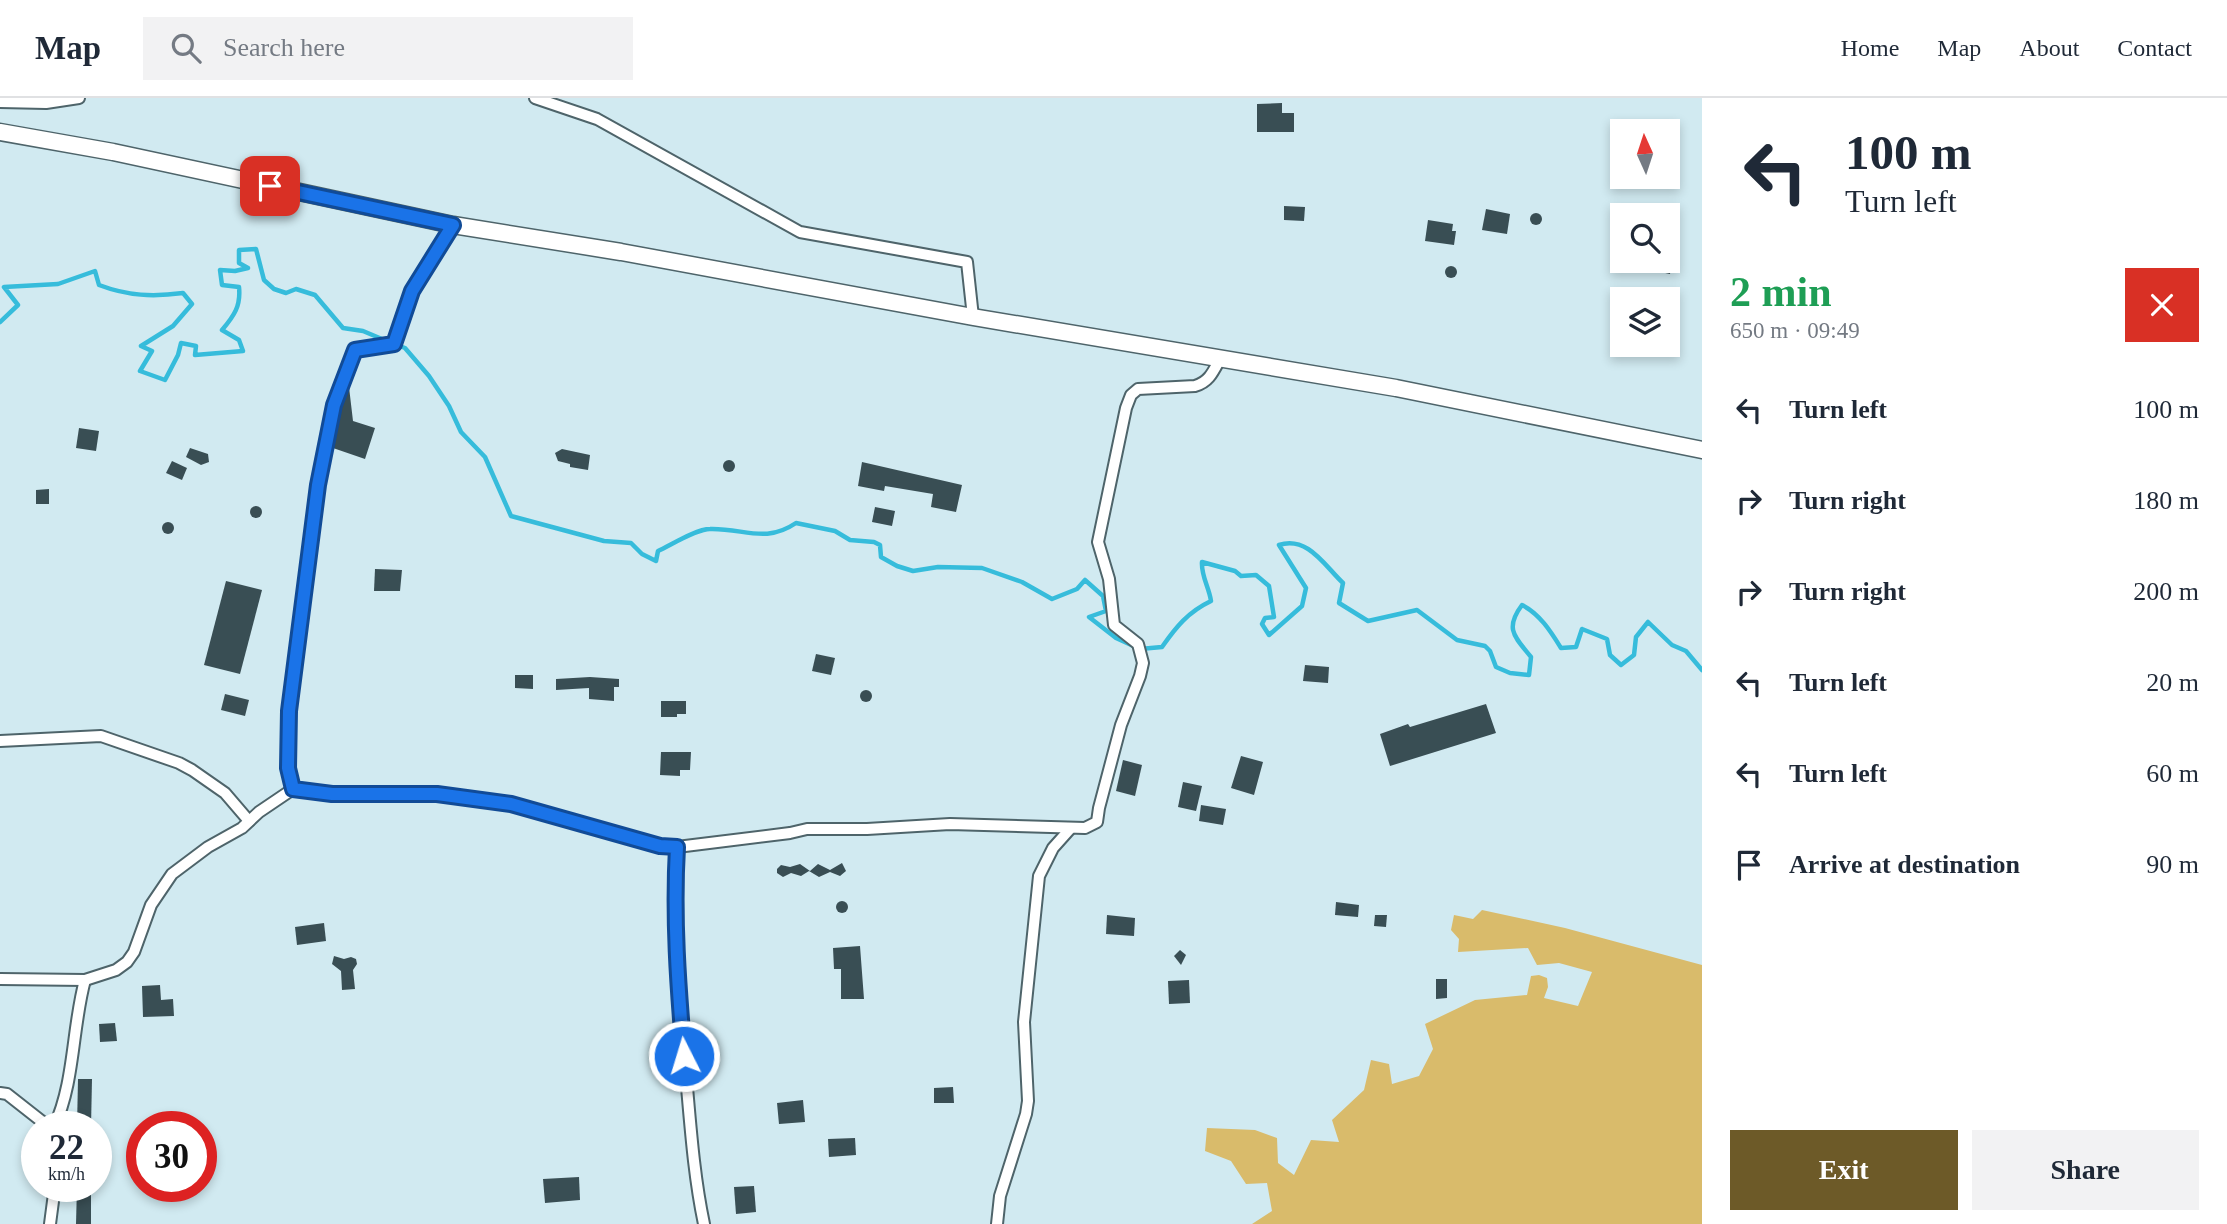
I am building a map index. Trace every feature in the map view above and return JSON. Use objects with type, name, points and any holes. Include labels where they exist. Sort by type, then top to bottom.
[{"type":"main road","points":[[0,132],[113,152],[453,225],[1396,388],[1702,450]]},
{"type":"street","points":[[0,102],[47,103],[79,98]]},
{"type":"street","points":[[535,98],[597,120],[800,232],[967,262],[973,317]]},
{"type":"street","points":[[293,789],[288,768],[289,711],[322,457],[334,405],[355,350],[394,344],[412,291],[453,225]]},
{"type":"street","points":[[0,979],[85,980],[116,970],[127,962],[134,952],[151,905],[172,874],[208,847],[242,828],[293,789],[332,794],[437,794],[511,804],[660,846],[677,847],[807,829],[950,824],[1086,828],[1097,822],[1121,725],[1143,663],[1138,644],[1114,625],[1109,579],[1098,542],[1126,408],[1131,395],[1138,389],[1203,384],[1220,359]]},
{"type":"street","points":[[0,741],[101,736],[186,766],[225,793],[249,821]]},
{"type":"street","points":[[997,1224],[1000,1196],[1028,1101],[1024,1021],[1039,876],[1053,848],[1070,829]]},
{"type":"street","points":[[677,847],[674,893],[677,976],[689,1109],[704,1224]]},
{"type":"street","points":[[61,1111],[85,980]]},
{"type":"street","points":[[0,1093],[7,1094],[30,1111]]},
{"type":"street","points":[[50,1224],[53,1202]]},
{"type":"shaded area","points":[[1482,910],[1565,928],[1702,965],[1702,1224],[1252,1224],[1272,1211],[1267,1183],[1246,1184],[1231,1161],[1205,1151],[1207,1128],[1255,1130],[1277,1138],[1278,1163],[1294,1175],[1311,1140],[1339,1142],[1332,1120],[1364,1090],[1371,1060],[1389,1064],[1392,1084],[1419,1076],[1433,1049],[1425,1024],[1475,1000],[1527,995],[1531,976],[1539,975],[1547,978],[1548,987],[1544,998],[1578,1006],[1592,972],[1559,963],[1537,965],[1528,948],[1458,952],[1459,939],[1451,930],[1454,915],[1473,919]]},
{"type":"building","points":[[1282,103],[1282,113],[1294,113],[1294,132],[1257,132],[1257,104]]},
{"type":"building","points":[[1284,206],[1305,207],[1304,221],[1284,220]]},
{"type":"building","points":[[1486,209],[1510,214],[1507,234],[1482,230]]},
{"type":"building","points":[[1536,213],[1542,219],[1536,225],[1530,219]]},
{"type":"building","points":[[1428,220],[1453,224],[1452,231],[1456,231],[1454,245],[1425,241]]},
{"type":"building","points":[[1451,266],[1457,272],[1451,278],[1445,272]]},
{"type":"building","points":[[349,387],[353,421],[375,428],[365,459],[333,448]]},
{"type":"building","points":[[79,428],[99,431],[96,451],[76,448]]},
{"type":"building","points":[[190,448],[208,454],[209,462],[201,465],[186,457]]},
{"type":"building","points":[[562,449],[590,455],[588,470],[570,467],[570,464],[558,461],[555,453]]},
{"type":"building","points":[[729,460],[735,466],[729,472],[723,466]]},
{"type":"building","points":[[172,461],[187,468],[182,480],[166,473]]},
{"type":"building","points":[[862,462],[962,485],[956,512],[931,507],[933,494],[885,486],[884,491],[858,486]]},
{"type":"building","points":[[49,489],[49,504],[36,504],[36,490]]},
{"type":"building","points":[[256,506],[262,512],[256,518],[250,512]]},
{"type":"building","points":[[875,507],[895,511],[892,526],[872,522]]},
{"type":"building","points":[[168,522],[174,528],[168,534],[162,528]]},
{"type":"building","points":[[375,569],[402,570],[400,591],[374,591]]},
{"type":"building","points":[[226,581],[262,590],[240,674],[204,665]]},
{"type":"building","points":[[816,654],[835,658],[831,675],[812,671]]},
{"type":"building","points":[[1305,665],[1329,667],[1328,683],[1303,681]]},
{"type":"building","points":[[515,675],[533,675],[533,689],[515,688]]},
{"type":"building","points":[[556,679],[619,679],[619,687],[614,687],[614,701],[589,699],[589,688],[556,690]]},
{"type":"building","points":[[866,690],[872,696],[866,702],[860,696]]},
{"type":"building","points":[[225,694],[249,700],[245,716],[221,710]]},
{"type":"building","points":[[661,701],[686,701],[686,714],[661,717]]},
{"type":"building","points":[[1486,704],[1496,733],[1390,766],[1380,734]]},
{"type":"building","points":[[661,752],[691,752],[690,770],[680,770],[680,776],[660,775]]},
{"type":"building","points":[[1241,756],[1263,762],[1254,795],[1231,788]]},
{"type":"building","points":[[1123,760],[1142,765],[1135,796],[1116,791]]},
{"type":"building","points":[[1183,782],[1202,786],[1196,811],[1178,807]]},
{"type":"building","points":[[1201,805],[1226,809],[1223,825],[1199,821]]},
{"type":"building","points":[[842,863],[846,871],[840,876],[830,872],[819,877],[809,871],[801,876],[791,873],[783,877],[777,873],[781,865],[790,867],[800,864],[810,871],[818,864],[830,870]]},
{"type":"building","points":[[842,901],[848,907],[842,913],[836,907]]},
{"type":"building","points":[[1336,902],[1359,905],[1358,917],[1335,915]]},
{"type":"building","points":[[1107,915],[1135,918],[1134,936],[1106,934]]},
{"type":"building","points":[[1375,915],[1387,915],[1386,927],[1374,926]]},
{"type":"building","points":[[324,923],[326,941],[297,945],[295,927]]},
{"type":"building","points":[[860,946],[864,999],[841,999],[841,969],[834,969],[833,948]]},
{"type":"building","points":[[1180,950],[1186,955],[1181,965],[1174,956]]},
{"type":"building","points":[[334,956],[356,959],[357,964],[353,970],[355,989],[342,990],[341,971],[332,964]]},
{"type":"building","points":[[1436,979],[1447,979],[1447,998],[1436,999]]},
{"type":"building","points":[[1189,980],[1190,1003],[1169,1004],[1168,981]]},
{"type":"building","points":[[160,985],[161,1000],[173,999],[174,1016],[143,1017],[142,986]]},
{"type":"building","points":[[115,1023],[117,1041],[100,1042],[99,1024]]},
{"type":"building","points":[[78,1079],[92,1079],[91,1111],[77,1111]]},
{"type":"building","points":[[953,1087],[954,1103],[934,1103],[934,1088]]},
{"type":"building","points":[[803,1100],[805,1122],[779,1124],[777,1103]]},
{"type":"building","points":[[855,1138],[856,1155],[829,1157],[828,1139]]},
{"type":"building","points":[[579,1177],[580,1200],[545,1203],[543,1179]]},
{"type":"building","points":[[754,1186],[756,1212],[736,1214],[734,1187]]},
{"type":"building","points":[[77,1202],[91,1202],[91,1224],[76,1224]]},
{"type":"waterway","points":[[0,322],[18,305],[4,287],[58,284],[95,271],[99,285],[120,291],[151,295],[183,293],[192,304],[173,326],[141,346],[152,351],[140,371],[165,380],[181,343],[196,346],[195,355],[243,351],[239,340],[222,330],[236,310],[239,287],[222,285],[220,270],[248,268],[239,263],[239,250],[256,249],[264,280],[274,289],[286,293],[296,289],[315,295],[343,328],[363,331],[389,342]]},
{"type":"waterway","points":[[397,345],[405,348],[429,376],[449,406],[461,432],[485,457],[511,516],[604,541],[631,543],[642,554],[656,561],[658,551],[704,530],[722,529],[764,534],[774,533],[796,523],[835,531],[850,540],[874,542],[880,545],[881,557],[913,571],[938,567],[982,568],[1022,582],[1052,599],[1077,589],[1085,580],[1103,596],[1106,611],[1089,617],[1116,638],[1140,649],[1162,647],[1183,621],[1211,601],[1202,562],[1235,571],[1241,576],[1256,575],[1269,586],[1274,617],[1265,618],[1262,624],[1269,635],[1302,606],[1306,588],[1279,545],[1289,543],[1307,548],[1315,554],[1343,583],[1339,603],[1368,621],[1417,610],[1457,640],[1485,646],[1490,651],[1496,667],[1510,673],[1529,675],[1531,657],[1516,638],[1513,627],[1522,605],[1540,618],[1561,648],[1576,647],[1582,629],[1607,639],[1610,655],[1621,665],[1634,655],[1636,637],[1648,622],[1672,645],[1686,651],[1702,670]]},
{"type":"route","points":[[270,186],[453,225],[412,291],[394,344],[355,350],[334,405],[321,464],[289,711],[288,768],[293,789],[332,794],[437,794],[511,804],[660,846],[677,847],[674,893],[684,1056]]}]
